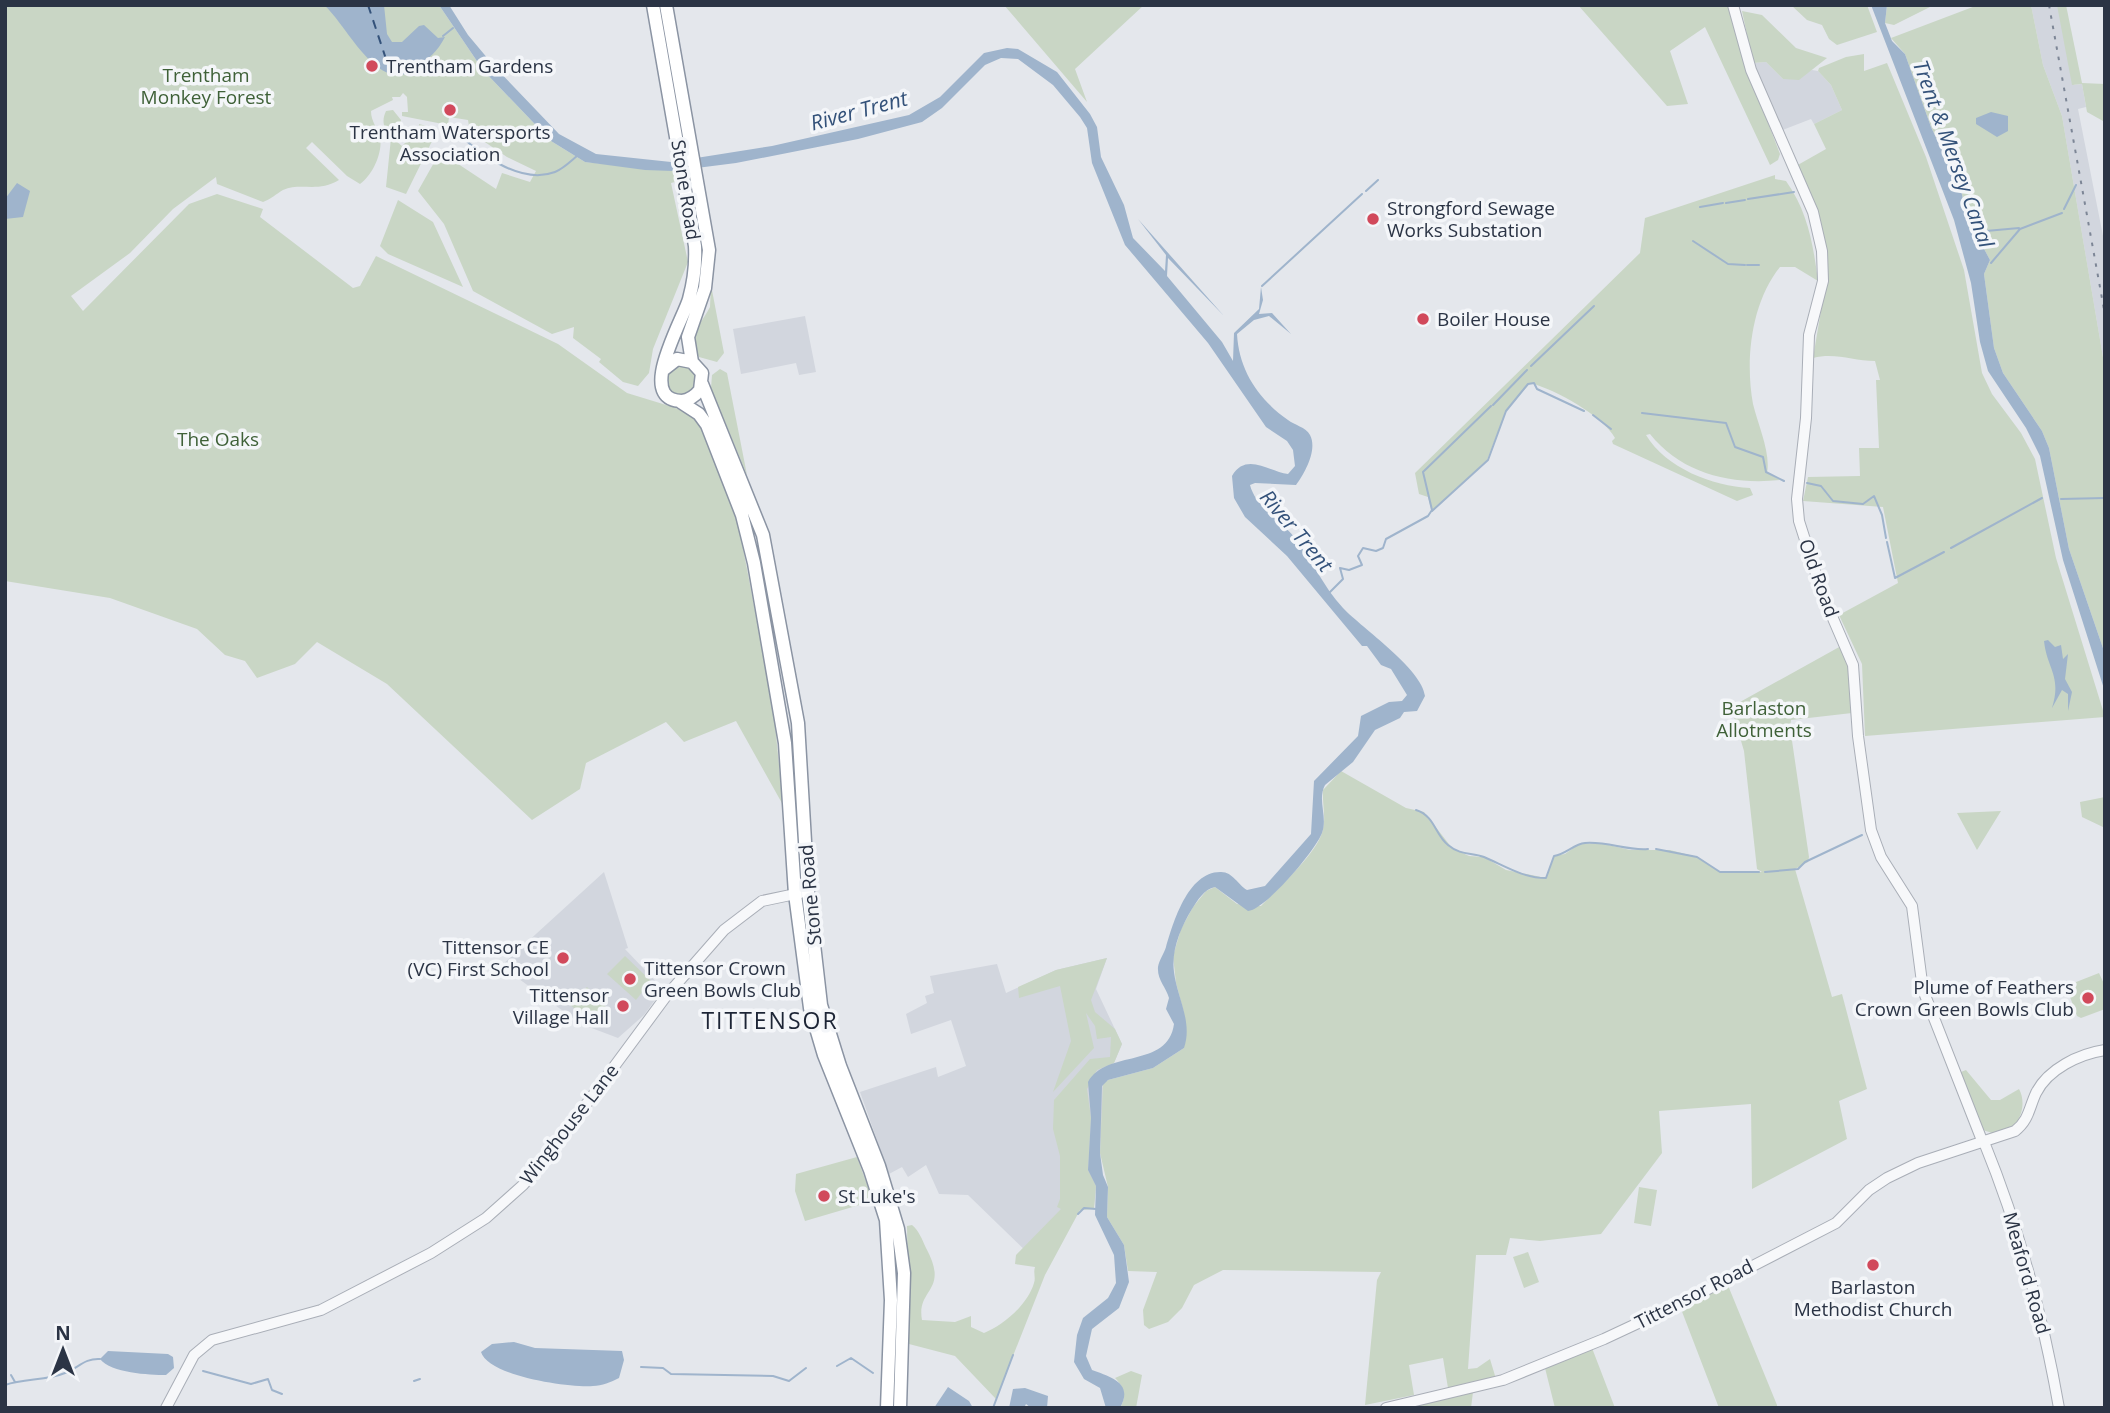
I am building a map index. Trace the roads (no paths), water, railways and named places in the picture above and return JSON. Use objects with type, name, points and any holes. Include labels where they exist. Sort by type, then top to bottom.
[{"type":"highway","name":"Stone Road","points":[[653,5],[687,150]]},
{"type":"highway","name":"Stone Road","points":[[666,5],[691,176],[709,250],[704,291],[688,337],[692,362]]},
{"type":"highway","name":"Stone Road","points":[[663,370],[669,347],[689,302],[696,270],[691,176]]},
{"type":"highway","points":[[677,359],[692,362],[702,373],[702,384],[695,396],[679,401],[664,390],[661,380],[663,370],[677,359]]},
{"type":"highway","name":"Stone Road","points":[[702,384],[763,535],[798,723],[801,893],[824,1018],[879,1166],[898,1228],[904,1273],[900,1408]]},
{"type":"highway","name":"Stone Road","points":[[679,401],[699,414],[707,425],[739,508],[754,563],[785,743],[810,1008],[824,1055],[870,1170],[886,1220],[891,1279],[887,1408]]},
{"type":"street","name":"Old Road","points":[[1733,5],[1751,70],[1812,212],[1822,251],[1823,281],[1808,347],[1807,418],[1797,499],[1799,521],[1822,593],[1853,665],[1859,743],[1871,830],[1881,857],[1912,906],[1923,990],[1983,1142]]},
{"type":"street","name":"Winghouse Lane","points":[[166,1408],[194,1355],[212,1340],[321,1310],[364,1290],[468,1232],[500,1207],[548,1156],[667,995],[724,930],[753,906],[772,898],[801,893]]},
{"type":"street","name":"Tittensor Road","points":[[1386,1408],[1503,1380],[1604,1339],[1681,1303],[1836,1223],[1869,1190],[1887,1178],[1919,1163],[2009,1133],[2024,1123],[2036,1092],[2047,1077],[2082,1056],[2105,1050]]},
{"type":"street","name":"Meaford Road","points":[[1983,1142],[2023,1250],[2043,1328],[2059,1408]]},
{"type":"water","points":[[324,5],[384,5],[387,34],[392,42],[402,42],[419,26],[424,25],[438,38],[445,37],[429,58],[409,72],[396,75],[372,63]]},
{"type":"water","points":[[439,5],[449,5],[468,35],[494,66],[559,134],[596,154],[671,162],[772,146],[909,115],[940,97],[984,53],[1007,48],[1018,49],[1057,72],[1090,114],[1097,127],[1101,157],[1124,205],[1133,238],[1165,271],[1166,255],[1138,219],[1224,316],[1168,258],[1167,276],[1222,342],[1233,361],[1234,333],[1259,309],[1261,287],[1263,300],[1259,314],[1272,313],[1291,334],[1269,316],[1254,320],[1237,334],[1246,371],[1259,393],[1277,412],[1306,430],[1312,441],[1309,462],[1296,485],[1250,485],[1269,513],[1289,531],[1336,600],[1403,662],[1414,674],[1425,696],[1417,711],[1404,712],[1400,718],[1375,730],[1353,762],[1325,785],[1322,797],[1324,827],[1318,841],[1300,865],[1266,900],[1248,911],[1215,887],[1202,895],[1184,923],[1174,955],[1174,972],[1187,1029],[1184,1048],[1153,1068],[1108,1080],[1102,1086],[1100,1153],[1103,1175],[1108,1187],[1107,1217],[1124,1245],[1129,1282],[1119,1308],[1092,1329],[1086,1356],[1092,1370],[1113,1379],[1122,1387],[1124,1399],[1120,1408],[1106,1408],[1100,1388],[1084,1379],[1074,1362],[1077,1335],[1083,1318],[1108,1298],[1116,1283],[1114,1255],[1095,1215],[1096,1186],[1088,1170],[1091,1118],[1088,1082],[1108,1065],[1149,1053],[1161,1047],[1169,1038],[1174,1024],[1166,1009],[1169,998],[1158,967],[1178,912],[1191,889],[1209,874],[1221,872],[1229,874],[1247,890],[1265,886],[1311,834],[1314,781],[1358,736],[1361,716],[1389,702],[1402,701],[1407,695],[1391,669],[1381,665],[1367,646],[1362,646],[1287,556],[1245,517],[1234,498],[1232,476],[1238,469],[1251,464],[1288,474],[1295,466],[1293,450],[1287,441],[1266,427],[1208,343],[1125,245],[1092,163],[1087,128],[1053,85],[1018,59],[1001,58],[985,65],[942,108],[922,122],[858,139],[736,163],[673,171],[645,170],[585,162],[551,141],[483,70]]},
{"type":"water","points":[[1871,5],[1887,5],[1885,23],[1892,41],[1905,54],[1931,127],[1961,190],[1969,228],[1975,232],[1990,260],[1984,274],[1994,348],[2003,373],[2042,431],[2049,448],[2069,549],[2105,654],[2105,692],[2063,560],[2040,456],[2026,428],[1988,371],[1980,342],[1971,283],[1954,220]]},
{"type":"water","points":[[1991,112],[2008,116],[2008,131],[1997,137],[1976,124],[1976,118]]},
{"type":"water","points":[[17,183],[30,191],[23,217],[5,219],[5,199]]},
{"type":"water","points":[[2048,640],[2055,647],[2061,645],[2063,659],[2068,654],[2065,679],[2072,692],[2068,711],[2068,694],[2062,690],[2052,708],[2055,680],[2044,641]]},
{"type":"water","points":[[514,1342],[535,1348],[622,1351],[624,1360],[619,1378],[600,1385],[582,1386],[513,1374],[498,1368],[481,1352],[492,1344]]},
{"type":"water","points":[[108,1351],[168,1354],[173,1357],[174,1368],[166,1375],[121,1370],[105,1364],[100,1359]]},
{"type":"water","points":[[948,1387],[969,1401],[973,1408],[934,1408]]},
{"type":"water","points":[[1025,1388],[1048,1396],[1047,1408],[1031,1408],[1026,1404],[1024,1408],[1009,1408],[1013,1389]]},
{"type":"waterway","points":[[443,36],[453,28]]},
{"type":"waterway","points":[[451,128],[499,164],[527,174],[555,172],[577,156]]},
{"type":"waterway","points":[[1366,191],[1378,180]]},
{"type":"waterway","points":[[2064,209],[2076,185]]},
{"type":"waterway","points":[[1748,199],[1794,192]]},
{"type":"waterway","points":[[1262,286],[1362,194]]},
{"type":"waterway","points":[[1726,203],[1745,200]]},
{"type":"waterway","points":[[1700,207],[1723,203]]},
{"type":"waterway","name":"Trent & Mersey Canal","points":[[1991,263],[2020,229],[2062,213]]},
{"type":"waterway","name":"Trent & Mersey Canal","points":[[1975,232],[2019,228]]},
{"type":"waterway","points":[[1693,241],[1728,264],[1745,265]]},
{"type":"waterway","points":[[1747,265],[1759,265]]},
{"type":"waterway","points":[[1531,366],[1594,306]]},
{"type":"waterway","points":[[1493,405],[1527,370]]},
{"type":"waterway","points":[[1432,511],[1488,460],[1506,411],[1528,384],[1534,383],[1537,389],[1584,411]]},
{"type":"waterway","name":"River Trent","points":[[1330,592],[1343,579],[1340,568],[1349,570],[1362,565],[1358,556],[1363,548],[1376,551],[1383,548],[1386,539],[1428,516],[1432,510],[1423,472],[1491,406]]},
{"type":"waterway","points":[[1642,413],[1726,423],[1735,447],[1763,457],[1766,472],[1784,481]]},
{"type":"waterway","points":[[1593,415],[1611,429]]},
{"type":"waterway","points":[[1807,483],[1821,486],[1833,501],[1863,504],[1874,496],[1882,515],[1886,538]]},
{"type":"waterway","points":[[1951,548],[2042,498]]},
{"type":"waterway","points":[[2061,499],[2105,498]]},
{"type":"waterway","points":[[1887,542],[1895,578],[1944,552]]},
{"type":"waterway","points":[[1416,810],[1431,821],[1444,841],[1453,848],[1484,857],[1530,876],[1546,878],[1554,856],[1581,844],[1601,843],[1648,849]]},
{"type":"waterway","points":[[1765,872],[1798,869],[1805,862],[1862,835]]},
{"type":"waterway","points":[[1656,849],[1697,857],[1720,872],[1759,872]]},
{"type":"waterway","points":[[1078,1214],[1084,1208],[1096,1209]]},
{"type":"waterway","points":[[993,1408],[1013,1355]]},
{"type":"waterway","points":[[837,1366],[851,1358],[873,1373]]},
{"type":"waterway","points":[[5,1385],[58,1376],[86,1362],[100,1359]]},
{"type":"waterway","points":[[641,1367],[663,1368],[671,1374],[773,1376],[789,1381],[806,1368]]},
{"type":"waterway","points":[[203,1371],[251,1384],[268,1379],[272,1390],[282,1394]]},
{"type":"waterway","points":[[11,1375],[15,1382]]},
{"type":"waterway","points":[[414,1381],[420,1379]]},
{"type":"railway","points":[[2049,5],[2105,315]]},
{"type":"place","name":"Trentham Gardens","points":[[372,66]]},
{"type":"place","name":"Trentham Watersports Association","points":[[450,110]]},
{"type":"place","name":"Strongford Sewage Works Substation","points":[[1373,219]]},
{"type":"place","name":"Boiler House","points":[[1423,319]]},
{"type":"place","name":"Tittensor CE (VC) First School","points":[[563,958]]},
{"type":"place","name":"Tittensor Crown Green Bowls Club","points":[[630,979]]},
{"type":"place","name":"Plume of Feathers Crown Green Bowls Club","points":[[2088,998]]},
{"type":"place","name":"Tittensor Village Hall","points":[[623,1006]]},
{"type":"place","name":"St Luke's","points":[[824,1196]]},
{"type":"place","name":"Barlaston Methodist Church","points":[[1873,1265]]},
{"type":"district","name":"TITTENSOR","points":[[770,1021]]},
{"type":"park label","name":"Trentham Monkey Forest","points":[[206,86]]},
{"type":"park label","name":"The Oaks","points":[[218,439]]},
{"type":"park label","name":"Barlaston Allotments","points":[[1764,719]]}]
